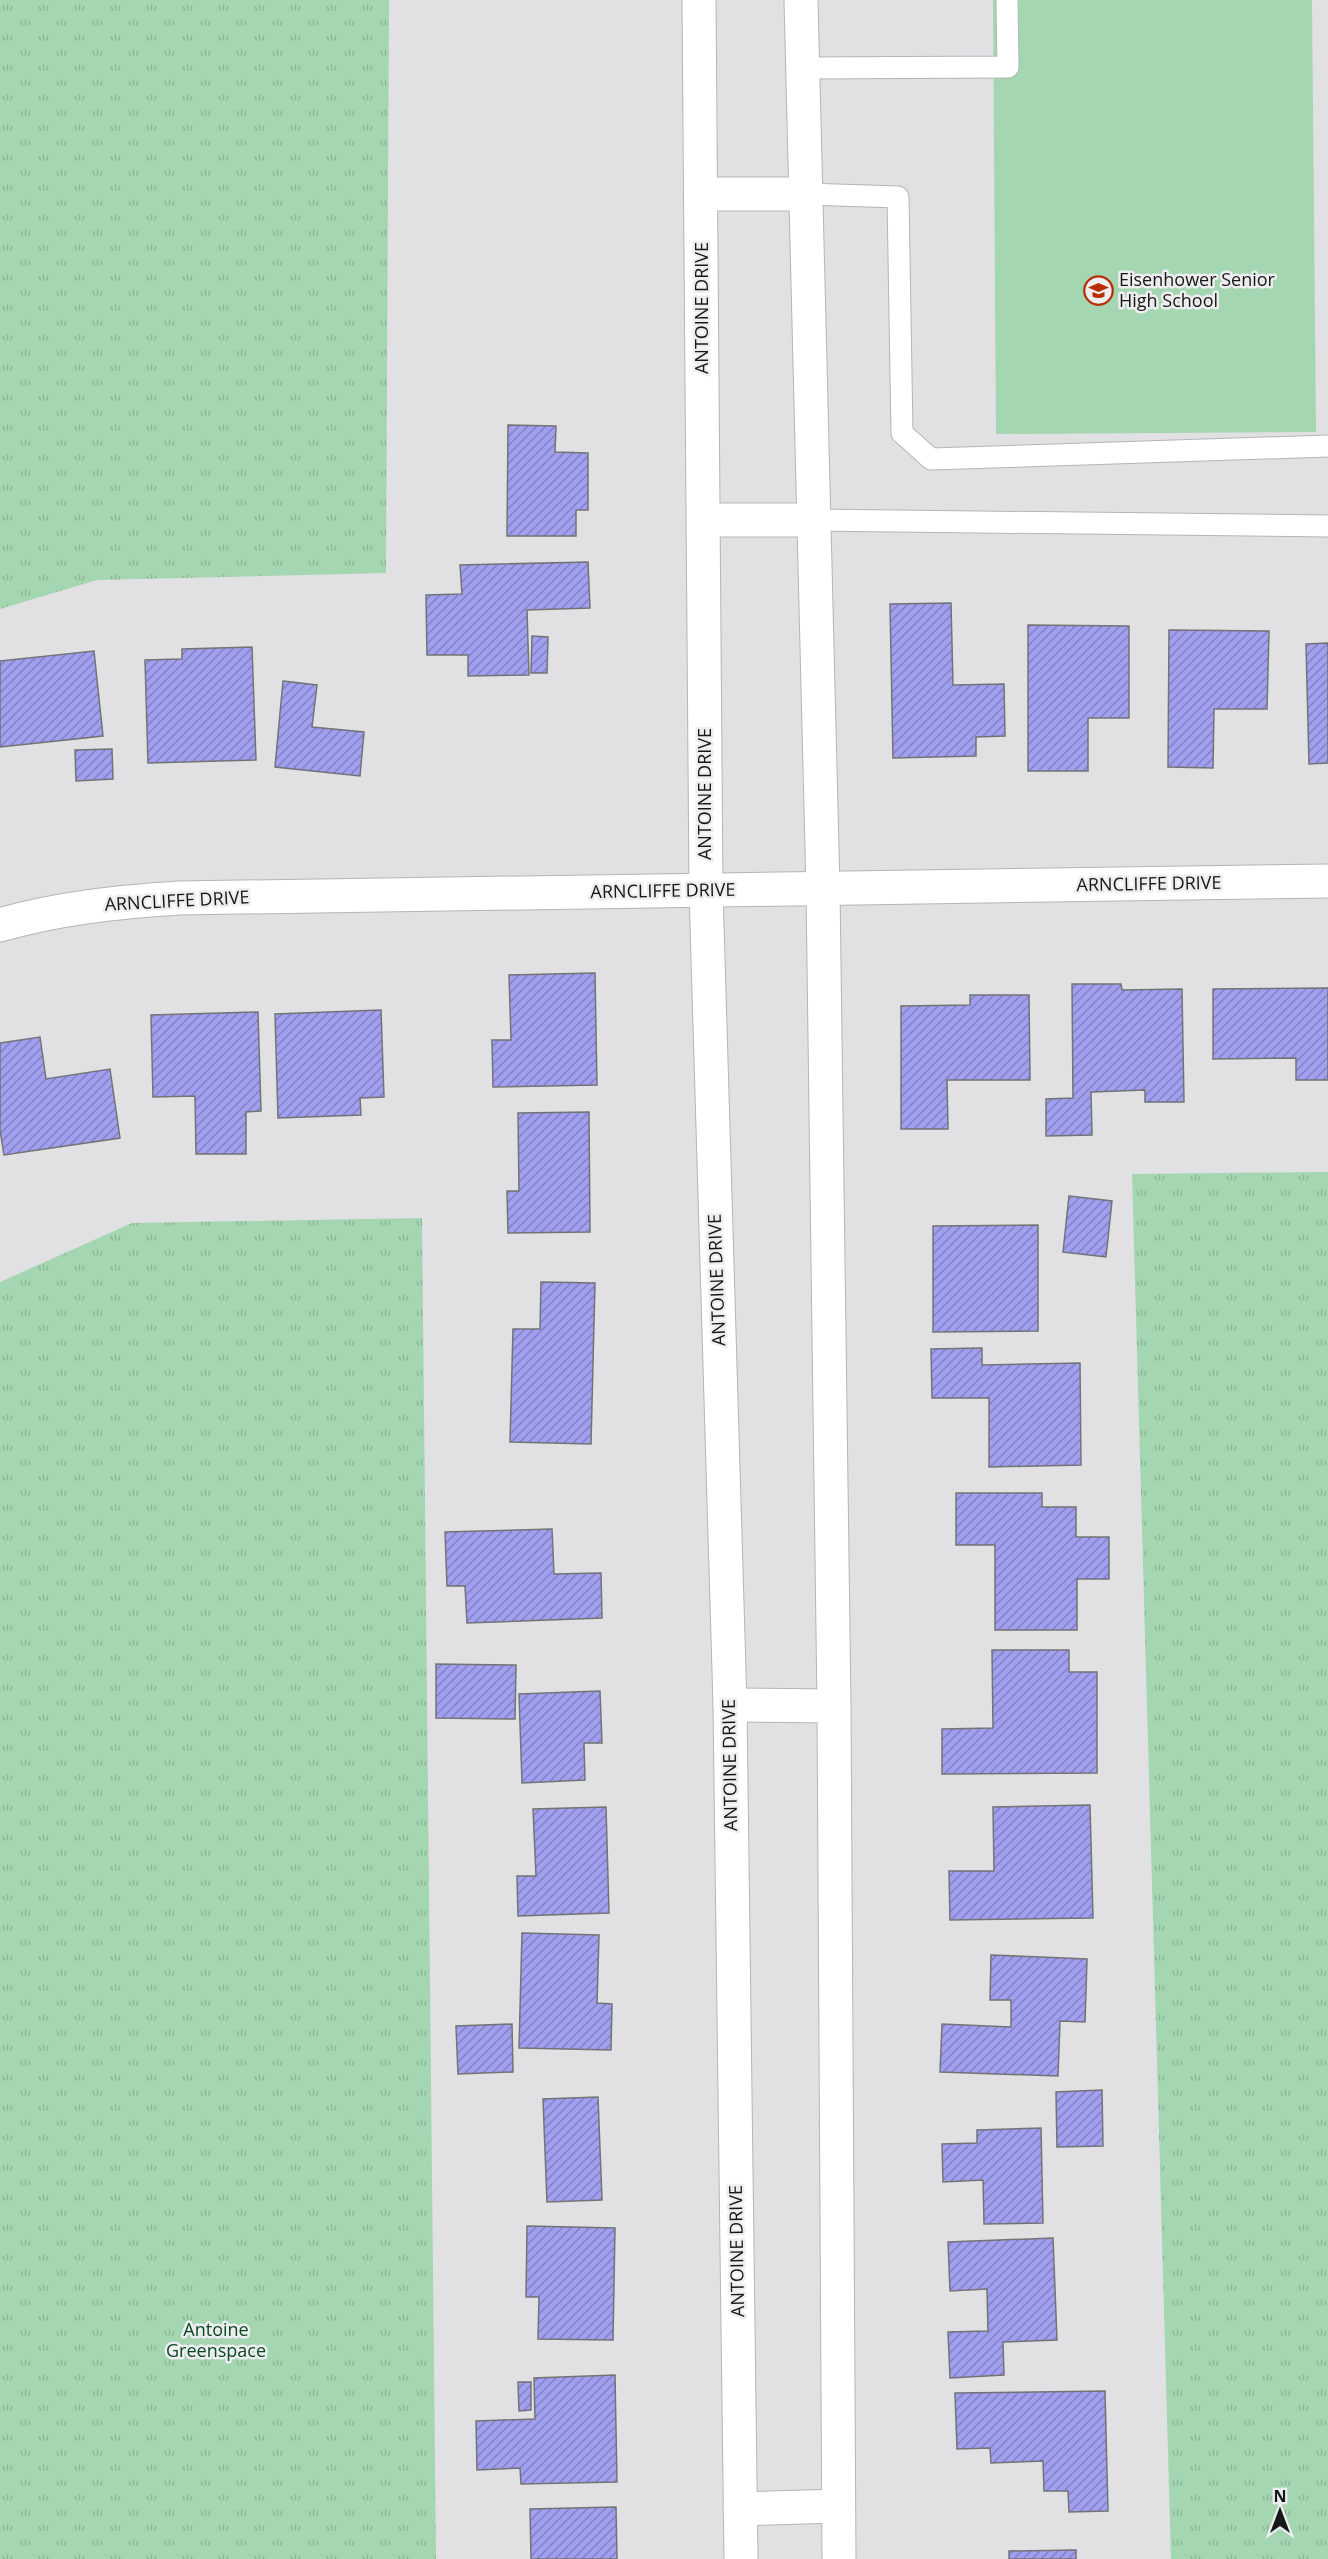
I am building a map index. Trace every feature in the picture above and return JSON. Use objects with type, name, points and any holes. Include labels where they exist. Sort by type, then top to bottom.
[{"type":"main road","name":"ANTOINE DRIVE","points":[[699,0],[706,890],[729,1705],[741,2559]]},
{"type":"main road","points":[[801,0],[823,889],[834,1706],[839,2559]]},
{"type":"main road","points":[[701,194],[806,194]]},
{"type":"main road","points":[[703,520],[814,520]]},
{"type":"main road","name":"ARNCLIFFE DRIVE","points":[[0,925],[40,914],[109,903],[179,898],[1328,881]]},
{"type":"main road","points":[[729,1705],[834,1706]]},
{"type":"main road","points":[[740,2509],[838,2506]]},
{"type":"lane","points":[[803,68],[1008,67],[1007,0]]},
{"type":"lane","points":[[806,194],[871,194],[898,197],[902,433],[931,459],[1328,446]]},
{"type":"lane","points":[[814,520],[1328,526]]},
{"type":"green space","points":[[0,0],[389,0],[386,573],[97,580],[0,609]]},
{"type":"green space","points":[[993,0],[1312,0],[1316,432],[996,434]]},
{"type":"green space","points":[[1328,1172],[1328,2559],[1171,2559],[1132,1174]]},
{"type":"green space","name":"Antoine Greenspace","points":[[422,1218],[436,2559],[0,2559],[0,1282],[132,1223]]},
{"type":"building","points":[[508,425],[556,426],[555,452],[588,453],[588,510],[576,510],[576,536],[507,536]]},
{"type":"building","points":[[588,562],[590,608],[527,610],[529,675],[468,676],[468,655],[427,655],[426,595],[462,594],[460,565]]},
{"type":"building","points":[[951,603],[953,685],[1004,684],[1005,736],[976,737],[976,756],[893,758],[890,604]]},
{"type":"building","points":[[1028,625],[1129,626],[1129,718],[1088,718],[1088,771],[1028,771]]},
{"type":"building","points":[[1169,630],[1269,631],[1267,709],[1214,709],[1213,768],[1168,767]]},
{"type":"building","points":[[532,636],[548,637],[547,673],[531,673]]},
{"type":"building","points":[[1328,643],[1328,763],[1309,764],[1306,644]]},
{"type":"building","points":[[252,647],[256,760],[148,763],[145,660],[182,659],[182,649]]},
{"type":"building","points":[[94,651],[103,736],[0,747],[0,661]]},
{"type":"building","points":[[283,681],[317,685],[312,727],[364,732],[360,776],[275,767]]},
{"type":"building","points":[[112,749],[113,779],[76,781],[75,750]]},
{"type":"building","points":[[595,973],[597,1085],[493,1087],[492,1040],[511,1040],[509,975]]},
{"type":"building","points":[[1072,984],[1121,984],[1122,990],[1182,989],[1184,1102],[1145,1102],[1145,1090],[1091,1092],[1092,1135],[1046,1136],[1046,1099],[1073,1098]]},
{"type":"building","points":[[1328,988],[1328,1080],[1296,1080],[1296,1058],[1213,1059],[1213,989]]},
{"type":"building","points":[[970,995],[1029,995],[1030,1080],[947,1080],[948,1129],[901,1129],[901,1006],[970,1005]]},
{"type":"building","points":[[381,1010],[384,1097],[360,1098],[361,1115],[278,1118],[275,1014]]},
{"type":"building","points":[[258,1012],[261,1111],[246,1112],[246,1154],[196,1154],[195,1096],[153,1097],[151,1015]]},
{"type":"building","points":[[40,1037],[46,1079],[110,1069],[120,1138],[4,1155],[0,1130],[0,1043]]},
{"type":"building","points":[[589,1112],[590,1232],[508,1233],[507,1191],[519,1191],[518,1113]]},
{"type":"building","points":[[1069,1196],[1112,1201],[1106,1257],[1063,1252]]},
{"type":"building","points":[[1038,1225],[1038,1331],[933,1332],[933,1226]]},
{"type":"building","points":[[541,1282],[595,1283],[591,1444],[510,1442],[513,1329],[540,1329]]},
{"type":"building","points":[[982,1348],[982,1365],[1080,1363],[1081,1465],[989,1467],[989,1398],[932,1398],[931,1349]]},
{"type":"building","points":[[956,1493],[1042,1493],[1042,1507],[1076,1507],[1076,1537],[1109,1537],[1109,1579],[1077,1579],[1077,1630],[995,1630],[995,1545],[956,1545]]},
{"type":"building","points":[[552,1529],[554,1574],[601,1573],[602,1618],[467,1623],[465,1586],[447,1586],[445,1532]]},
{"type":"building","points":[[992,1650],[1069,1650],[1069,1672],[1097,1672],[1097,1773],[942,1774],[942,1729],[993,1728]]},
{"type":"building","points":[[436,1664],[516,1665],[515,1719],[436,1718]]},
{"type":"building","points":[[600,1691],[602,1743],[584,1743],[585,1780],[522,1783],[519,1694]]},
{"type":"building","points":[[1090,1805],[1093,1918],[950,1920],[949,1871],[994,1871],[993,1807]]},
{"type":"building","points":[[606,1807],[609,1913],[518,1916],[517,1876],[536,1876],[533,1809]]},
{"type":"building","points":[[522,1933],[599,1935],[597,2003],[612,2004],[611,2050],[519,2048]]},
{"type":"building","points":[[991,1955],[1087,1959],[1085,2022],[1060,2021],[1058,2076],[940,2072],[942,2024],[1011,2027],[1011,2000],[990,2000]]},
{"type":"building","points":[[512,2024],[513,2072],[458,2074],[456,2026]]},
{"type":"building","points":[[1102,2090],[1103,2146],[1057,2147],[1056,2092]]},
{"type":"building","points":[[598,2097],[602,2200],[547,2202],[543,2099]]},
{"type":"building","points":[[1041,2128],[1043,2223],[984,2224],[983,2180],[943,2182],[942,2144],[977,2143],[977,2130]]},
{"type":"building","points":[[527,2226],[615,2228],[613,2340],[538,2339],[539,2297],[526,2297]]},
{"type":"building","points":[[1053,2238],[1057,2340],[1003,2342],[1004,2375],[950,2378],[948,2332],[988,2331],[987,2289],[950,2291],[948,2242]]},
{"type":"building","points":[[615,2375],[617,2482],[521,2484],[520,2468],[477,2470],[476,2421],[535,2419],[534,2378]]},
{"type":"building","points":[[518,2382],[531,2382],[531,2410],[519,2411]]},
{"type":"building","points":[[1105,2391],[1108,2511],[1069,2512],[1068,2491],[1044,2491],[1043,2461],[991,2463],[990,2448],[957,2449],[955,2393]]},
{"type":"building","points":[[616,2507],[617,2559],[531,2559],[530,2509]]},
{"type":"building","points":[[1076,2550],[1076,2559],[1009,2559],[1009,2551]]},
{"type":"place","name":"Eisenhower Senior High School","points":[[1098,290]]}]
